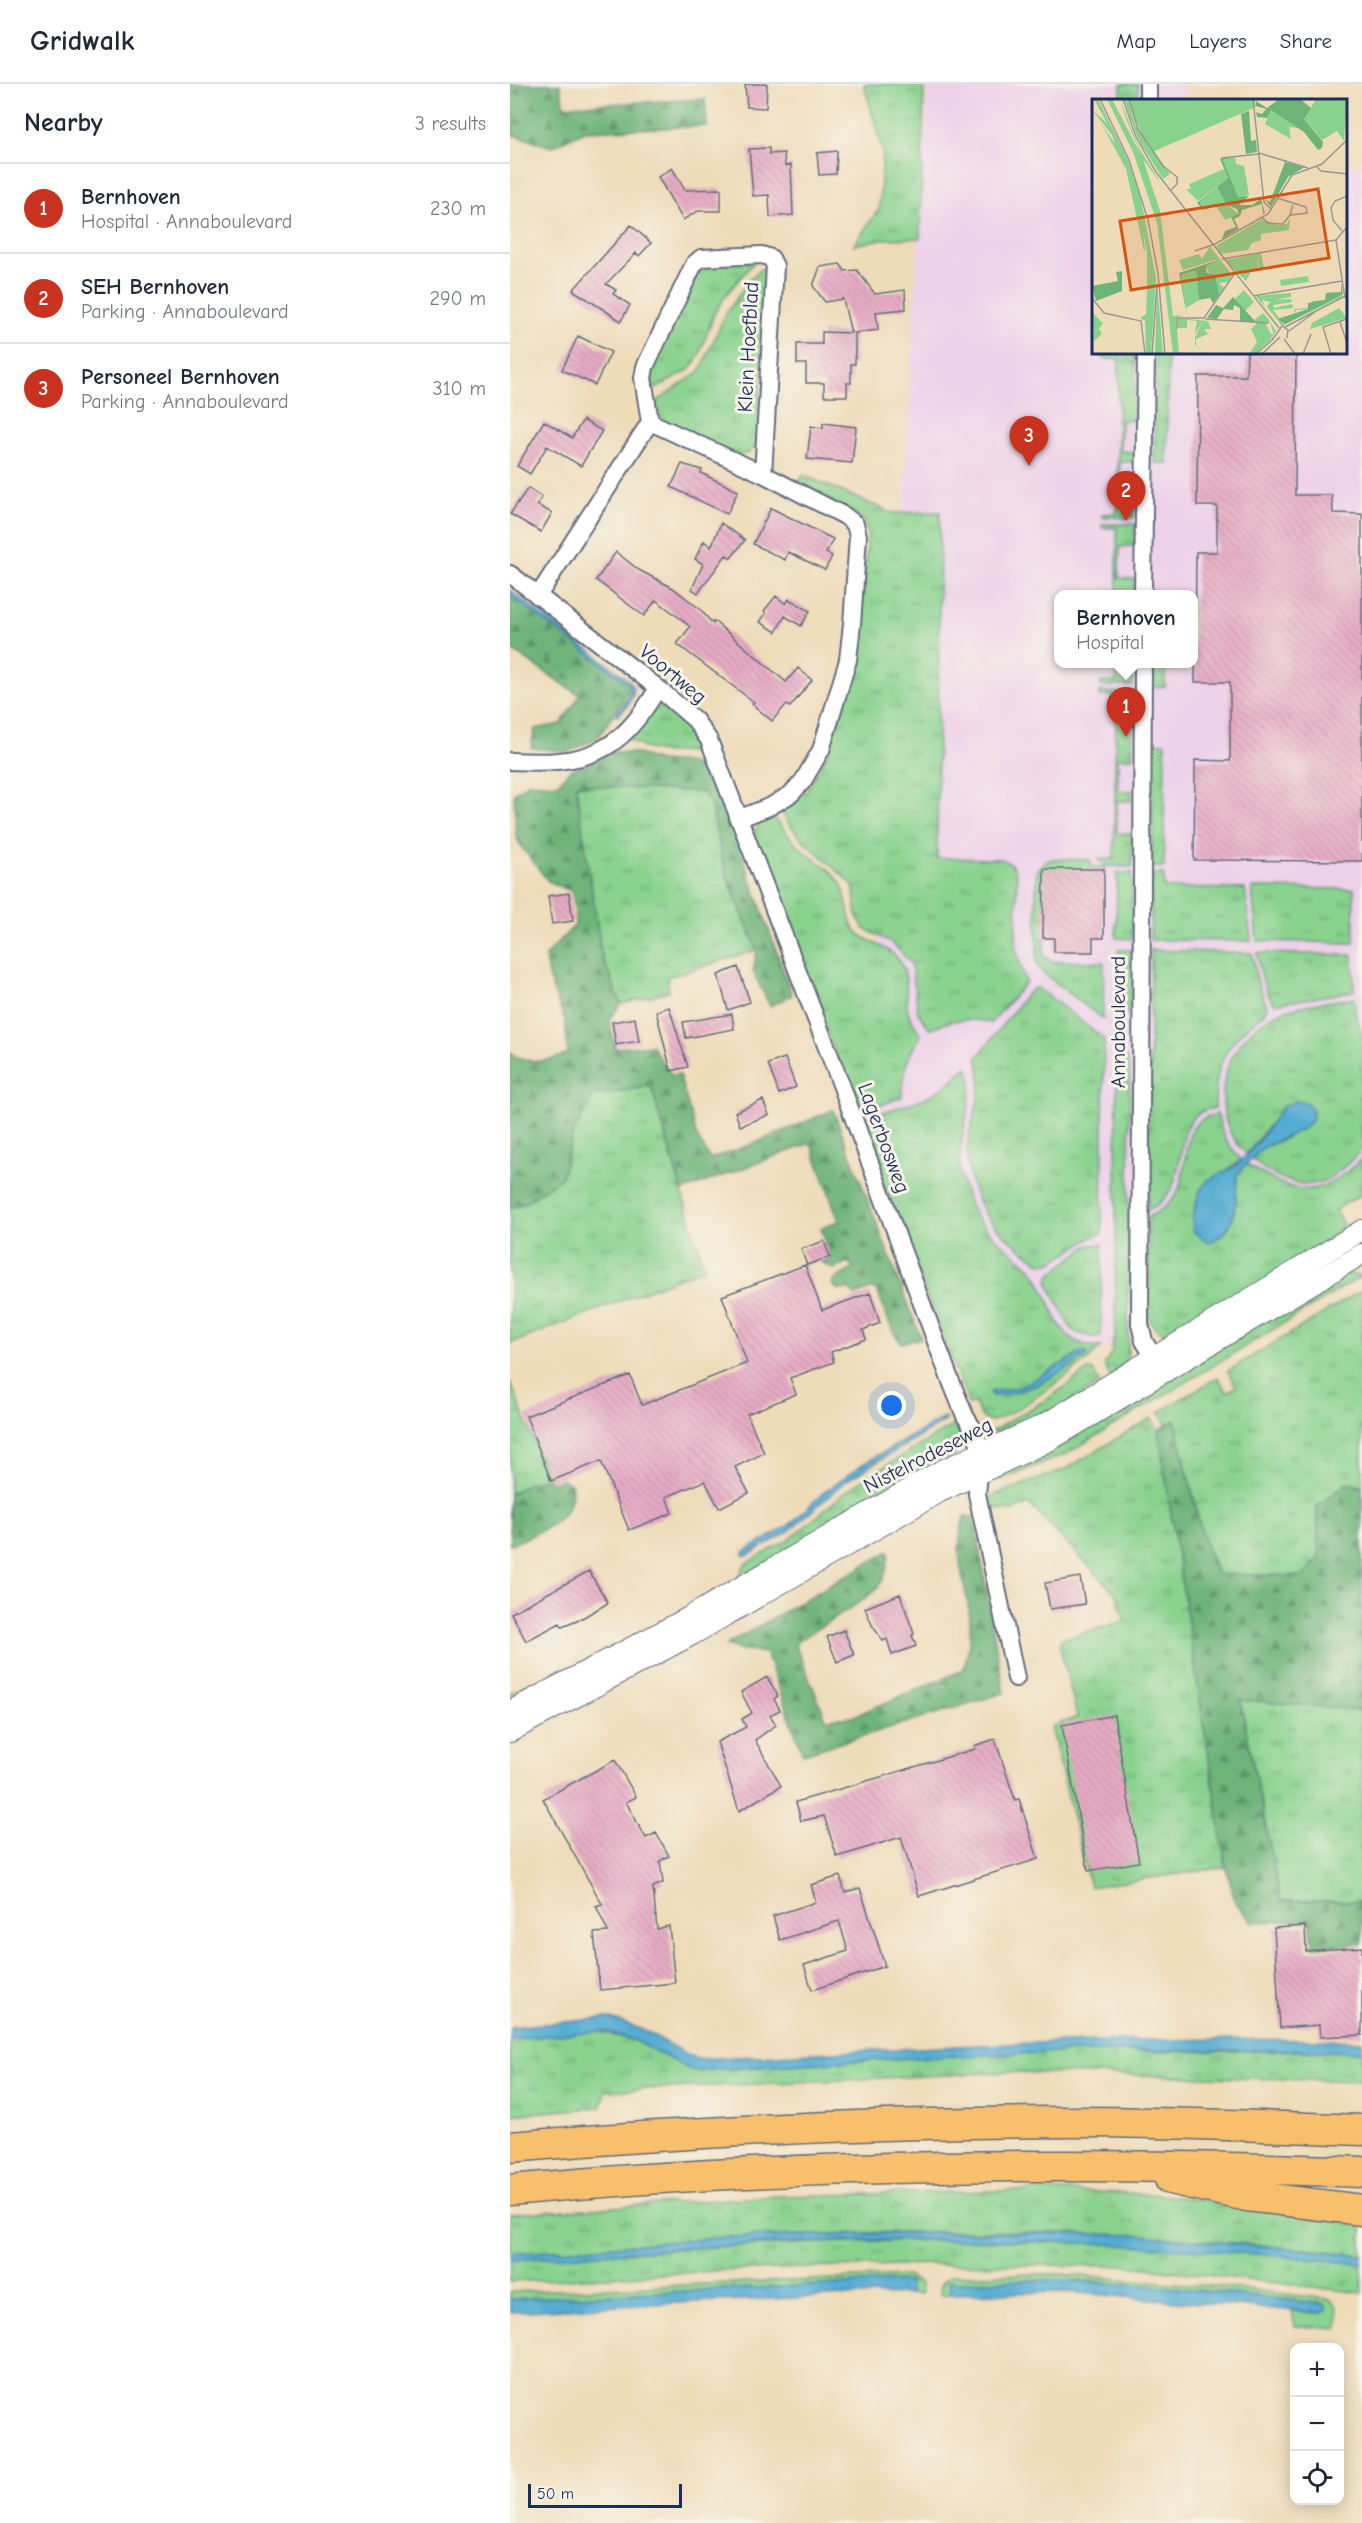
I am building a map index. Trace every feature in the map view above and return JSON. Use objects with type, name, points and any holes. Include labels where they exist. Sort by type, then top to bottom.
[{"type":"highway","points":[[510,2147],[759,2130],[927,2125],[1088,2122],[1362,2130]]},
{"type":"highway","points":[[1108,2165],[1247,2196],[1362,2210]]},
{"type":"highway","points":[[510,2190],[704,2175],[864,2167],[1108,2165],[1362,2172]]},
{"type":"street","name":"Klein Hoefblad","points":[[650,422],[643,378],[645,368],[694,264],[701,258],[762,255],[771,258],[775,266],[763,474]]},
{"type":"street","points":[[1143,590],[1146,354]]},
{"type":"street","points":[[538,596],[650,422],[763,474],[845,516],[855,524],[858,536],[848,660],[821,750],[803,781],[791,794],[771,806],[738,819]]},
{"type":"street","name":"Voortweg","points":[[510,574],[658,688],[695,720],[709,740],[738,819]]},
{"type":"street","name":"Annaboulevard","points":[[1143,668],[1140,1324],[1152,1357],[1164,1374]]},
{"type":"street","points":[[510,761],[554,763],[586,758],[613,743],[647,706],[658,688]]},
{"type":"street","name":"Lagerbosweg","points":[[738,819],[842,1087],[948,1374],[965,1416],[976,1433],[981,1463]]},
{"type":"street","name":"Nistelrodeseweg","points":[[510,1732],[692,1635],[940,1492],[981,1463],[1152,1357],[1360,1237]]},
{"type":"street","name":"Nistelrodeseweg","points":[[510,1712],[689,1617],[939,1471],[981,1463],[1049,1441],[1362,1254]]},
{"type":"street","name":"Nistelrodeseweg","points":[[981,1463],[977,1494],[1016,1678]]},
{"type":"shaded area","points":[[927,84],[1184,84],[1184,99],[1092,99],[1092,354],[1347,354],[1347,166],[1362,166],[1362,1195],[999,1412],[869,1121]]},
{"type":"green space","points":[[510,84],[560,84],[564,106],[705,99],[707,126],[584,131],[552,147],[510,134]]},
{"type":"green space","points":[[864,84],[924,84],[920,238],[882,239],[854,245],[879,209],[883,152]]},
{"type":"green space","points":[[1121,84],[1138,84],[1138,99],[1121,99]]},
{"type":"green space","points":[[730,262],[754,262],[728,292],[715,312],[698,358],[689,370],[653,390],[650,373],[695,276],[715,265]]},
{"type":"green space","points":[[762,268],[767,277],[757,444],[749,453],[735,456],[667,422],[662,418],[655,403],[700,371],[725,315],[750,279]]},
{"type":"green space","points":[[1103,354],[1135,355],[1135,420],[1121,421],[1120,451],[1135,452],[1135,462],[1120,462],[1120,493],[1135,494],[1134,518],[1102,517],[1102,514],[1117,513],[1119,359],[1103,359]]},
{"type":"green space","points":[[1156,355],[1168,355],[1167,463],[1154,463]]},
{"type":"green space","points":[[803,475],[892,513],[940,512],[937,858],[1002,859],[1012,865],[1017,875],[1016,950],[1026,982],[991,1023],[960,1020],[930,1029],[918,1013],[911,963],[892,943],[865,929],[857,917],[853,885],[802,839],[781,810],[806,792],[827,754],[854,666],[859,640],[868,534],[865,523],[856,514],[797,484]]},
{"type":"green space","points":[[1102,524],[1135,524],[1134,546],[1120,547],[1119,578],[1134,579],[1134,589],[1117,590],[1117,528],[1102,528]]},
{"type":"green space","points":[[510,595],[629,684],[631,688],[598,738],[568,752],[531,748],[535,729],[561,724],[580,695],[510,649]]},
{"type":"green space","points":[[1116,668],[1133,668],[1133,686],[1101,686],[1100,682],[1116,682]]},
{"type":"green space","points":[[1153,668],[1165,668],[1165,687],[1153,687]]},
{"type":"green space","points":[[1100,692],[1133,693],[1132,758],[1118,758],[1118,791],[1132,791],[1132,801],[1117,801],[1117,833],[1132,834],[1132,867],[1106,866],[1099,859],[1114,859],[1116,696],[1100,696]]},
{"type":"green space","points":[[660,707],[678,713],[685,720],[698,737],[711,765],[694,753],[683,751],[668,753],[644,748],[627,738],[653,710]]},
{"type":"green space","points":[[1152,743],[1165,743],[1164,867],[1152,867]]},
{"type":"green space","points":[[612,752],[635,753],[659,761],[693,763],[714,776],[792,995],[770,1006],[753,972],[757,950],[726,874],[710,802],[703,792],[576,785],[602,957],[621,1004],[609,1020],[615,1048],[652,1045],[671,1075],[679,1074],[697,1137],[710,1159],[753,1144],[833,1110],[921,1338],[901,1343],[893,1332],[877,1290],[870,1289],[855,1295],[848,1289],[839,1290],[832,1285],[834,1280],[854,1268],[848,1262],[834,1269],[821,1262],[831,1258],[821,1228],[839,1221],[811,1143],[682,1191],[651,1086],[594,1096],[574,1131],[561,1178],[523,1204],[510,1208],[510,1053],[532,1061],[553,1059],[568,1054],[565,1021],[548,976],[545,956],[575,925],[575,906],[571,891],[548,881],[516,837],[514,793],[529,782],[557,784],[570,770]]},
{"type":"green space","points":[[575,785],[703,792],[710,802],[726,874],[757,950],[667,977],[669,991],[621,1004],[602,957]]},
{"type":"green space","points":[[770,815],[800,848],[836,876],[843,888],[850,920],[855,930],[893,954],[902,965],[908,1011],[921,1036],[906,1065],[902,1097],[868,1110],[856,1110],[754,835],[760,820]]},
{"type":"green space","points":[[1053,859],[1091,860],[1091,867],[1105,867],[1105,873],[1048,872],[1048,938],[1040,938],[1041,941],[1045,940],[1043,955],[1051,961],[1104,962],[1103,1019],[1043,973],[1037,965],[1036,876],[1042,864]]},
{"type":"green space","points":[[1117,873],[1132,873],[1132,939],[1116,938]]},
{"type":"green space","points":[[1152,874],[1164,874],[1164,888],[1245,889],[1251,941],[1150,940]]},
{"type":"green space","points":[[1252,888],[1354,889],[1354,943],[1257,941]]},
{"type":"green space","points":[[1118,950],[1132,950],[1131,1000],[1124,1016],[1118,1021]]},
{"type":"green space","points":[[1151,950],[1252,953],[1258,984],[1267,1007],[1261,1016],[1238,1036],[1225,1054],[1218,1073],[1215,1108],[1199,1113],[1189,1124],[1173,1185],[1164,1199],[1148,1210]]},
{"type":"green space","points":[[1257,953],[1353,955],[1354,991],[1275,1004],[1265,987]]},
{"type":"green space","points":[[1038,988],[1104,1039],[1102,1234],[1094,1236],[1050,1263],[1040,1263],[1005,1236],[987,1217],[974,1192],[967,1156],[967,1145],[980,1088],[977,1058],[1026,995]]},
{"type":"green space","points":[[1354,998],[1355,1012],[1362,1033],[1362,1150],[1326,1180],[1304,1184],[1287,1180],[1264,1169],[1252,1159],[1262,1148],[1288,1137],[1269,1125],[1247,1154],[1233,1137],[1227,1123],[1223,1101],[1227,1071],[1239,1045],[1248,1034],[1272,1016],[1286,1010],[1320,1002]]},
{"type":"green space","points":[[1117,1049],[1125,1056],[1130,1067],[1128,1353],[1125,1364],[1110,1377],[1104,1364],[1112,1352],[1113,1340],[1115,1340]]},
{"type":"green space","points":[[967,1067],[971,1075],[970,1100],[959,1159],[966,1196],[976,1216],[989,1232],[1033,1271],[1064,1330],[1073,1339],[1085,1345],[1101,1347],[1065,1377],[1027,1403],[1010,1413],[988,1421],[981,1416],[975,1402],[969,1405],[862,1126],[872,1116],[923,1099],[941,1089]],"holes":[[[1087,1354],[1036,1386],[990,1392],[1020,1387]]]},
{"type":"green space","points":[[651,1086],[704,1268],[510,1344],[510,1208],[523,1204],[561,1178],[574,1131],[594,1096]]},
{"type":"green space","points":[[1217,1114],[1225,1139],[1241,1160],[1200,1190],[1192,1218],[1246,1164],[1279,1183],[1307,1189],[1332,1182],[1362,1158],[1362,1194],[1335,1210],[1343,1224],[1307,1257],[1177,1334],[1162,1333],[1155,1327],[1148,1314],[1148,1217],[1164,1207],[1177,1193],[1184,1170],[1187,1146],[1195,1125],[1204,1118]]},
{"type":"green space","points":[[1102,1244],[1101,1335],[1095,1338],[1075,1332],[1070,1327],[1048,1283],[1049,1276],[1087,1246]]},
{"type":"green space","points":[[1347,1273],[1362,1276],[1068,1453],[1000,1480],[997,1473]]},
{"type":"green space","points":[[1362,1290],[1362,1485],[1346,1484],[1317,1506],[1319,1558],[1302,1576],[1217,1574],[1203,1538],[1175,1420],[1167,1425],[1159,1412],[1218,1377],[1227,1392],[1236,1387],[1228,1371]]},
{"type":"green space","points":[[1088,1370],[1093,1371],[1100,1383],[1063,1408],[1018,1430],[992,1431],[1049,1398]]},
{"type":"green space","points":[[510,1381],[548,1478],[531,1482],[510,1494]]},
{"type":"green space","points":[[1151,1418],[1158,1430],[1226,1867],[1090,1887],[1051,1727],[1077,1717],[1060,1646],[1061,1639],[1125,1621],[1117,1595],[1029,1504],[1012,1511],[989,1507],[989,1497],[1068,1468]]},
{"type":"green space","points":[[1175,1420],[1203,1538],[1217,1574],[1302,1576],[1319,1558],[1317,1506],[1346,1484],[1362,1485],[1362,1710],[1240,1700],[1281,1901],[1362,1901],[1362,1944],[1313,1946],[1310,1921],[1252,1922],[1235,1902],[1226,1867],[1158,1430]]},
{"type":"green space","points":[[958,1422],[961,1442],[951,1460],[737,1581],[745,1564],[790,1539],[854,1485]]},
{"type":"green space","points":[[548,1478],[552,1483],[562,1479],[571,1484],[568,1507],[553,1524],[510,1545],[510,1494],[531,1482]]},
{"type":"green space","points":[[964,1517],[974,1517],[1004,1693],[803,1754],[766,1653],[726,1645],[889,1551],[885,1576],[874,1590],[854,1606],[795,1644],[826,1719],[852,1717],[963,1670],[970,1625],[959,1554]]},
{"type":"green space","points":[[566,1668],[569,1673],[510,1704],[510,1693],[529,1683],[533,1685]]},
{"type":"green space","points":[[1240,1700],[1362,1710],[1362,1901],[1281,1901]]},
{"type":"green space","points":[[598,2031],[636,2041],[697,2071],[899,2058],[1049,2052],[1328,2051],[1362,2052],[1362,2081],[1010,2072],[605,2091],[601,2107],[510,2115],[510,2039]]},
{"type":"green space","points":[[1041,2190],[1150,2194],[1362,2217],[1362,2255],[1168,2238],[982,2231],[825,2234],[667,2242],[510,2254],[510,2214],[776,2196]]},
{"type":"green space","points":[[959,2240],[1099,2243],[1243,2251],[1362,2264],[1362,2293],[1129,2266],[929,2264],[717,2271],[510,2282],[510,2260],[734,2246]]},
{"type":"green space","points":[[1057,2274],[1226,2287],[1329,2299],[1336,2304],[1339,2315],[1338,2328],[1295,2326],[1292,2311],[1322,2313],[1325,2304],[1189,2289],[1084,2281],[950,2282],[951,2294],[940,2294],[941,2283],[952,2275]]},
{"type":"green space","points":[[908,2276],[920,2284],[921,2294],[910,2294],[909,2281],[510,2299],[510,2292]]},
{"type":"water","points":[[510,590],[630,681],[633,686],[633,695],[618,716],[616,715],[631,694],[629,684],[510,595]]},
{"type":"water","points":[[1295,1101],[1306,1102],[1311,1107],[1313,1119],[1303,1129],[1262,1148],[1237,1174],[1235,1205],[1230,1224],[1218,1238],[1208,1242],[1193,1231],[1192,1218],[1200,1190],[1208,1180],[1236,1166],[1258,1142],[1283,1106]]},
{"type":"water","points":[[1083,1352],[1087,1356],[1030,1388],[1005,1395],[992,1396],[990,1392],[1020,1387]]},
{"type":"water","points":[[945,1417],[945,1421],[847,1480],[788,1532],[747,1556],[743,1555],[744,1552],[788,1526],[823,1493],[863,1464]]},
{"type":"water","points":[[608,2018],[644,2030],[696,2059],[1029,2043],[1196,2039],[1362,2041],[1362,2052],[1196,2050],[1029,2053],[863,2060],[697,2071],[636,2041],[605,2031],[510,2039],[510,2027]]},
{"type":"water","points":[[946,2232],[1139,2235],[1362,2255],[1362,2264],[1168,2247],[975,2240],[761,2244],[510,2260],[510,2254],[729,2237]]},
{"type":"water","points":[[1025,2280],[1138,2285],[1213,2292],[1325,2304],[1327,2310],[1322,2313],[1066,2292],[951,2294],[949,2282]]},
{"type":"water","points":[[909,2281],[910,2294],[713,2301],[510,2312],[510,2299]]},
{"type":"building","points":[[745,84],[767,84],[766,108],[747,107]]},
{"type":"building","points":[[769,148],[769,154],[784,153],[785,166],[791,165],[793,215],[770,217],[769,195],[753,196],[749,149]]},
{"type":"building","points":[[837,151],[836,174],[819,175],[817,153]]},
{"type":"building","points":[[672,168],[685,190],[721,189],[721,211],[698,211],[683,220],[658,177]]},
{"type":"building","points":[[631,225],[651,243],[639,256],[636,253],[606,284],[616,290],[613,294],[630,305],[621,321],[573,290]]},
{"type":"building","points":[[840,264],[845,271],[857,270],[875,294],[905,290],[906,309],[876,312],[878,330],[855,333],[855,364],[851,364],[851,383],[847,383],[847,396],[824,396],[824,383],[806,383],[806,364],[797,364],[797,344],[822,344],[822,332],[851,333],[843,299],[825,302],[813,286],[820,267]]},
{"type":"building","points":[[578,336],[611,352],[595,385],[562,370]]},
{"type":"building","points":[[1247,354],[1296,354],[1295,495],[1332,495],[1333,513],[1362,514],[1362,861],[1194,860],[1195,760],[1230,761],[1230,682],[1195,682],[1195,668],[1198,668],[1196,552],[1217,552],[1217,506],[1197,506],[1198,376],[1246,376]]},
{"type":"building","points":[[583,420],[602,431],[581,466],[547,446],[530,474],[517,466],[544,421],[572,438]]},
{"type":"building","points":[[823,423],[856,427],[852,463],[807,459],[811,426],[823,428]]},
{"type":"building","points":[[682,464],[702,470],[701,473],[738,491],[727,514],[671,487]]},
{"type":"building","points":[[528,488],[542,497],[537,505],[552,513],[541,532],[510,514]]},
{"type":"building","points":[[771,508],[833,539],[826,553],[832,556],[825,570],[788,552],[785,560],[753,544]]},
{"type":"building","points":[[721,523],[745,540],[731,558],[726,555],[698,593],[692,589],[703,564],[695,559],[704,541],[711,547]]},
{"type":"building","points":[[616,552],[639,570],[673,588],[700,609],[713,624],[714,621],[786,682],[798,668],[812,680],[790,707],[786,705],[772,721],[752,704],[754,702],[677,644],[690,627],[681,619],[656,600],[644,616],[596,580]]},
{"type":"building","points":[[776,596],[786,604],[789,599],[810,611],[801,626],[785,616],[776,632],[760,622],[766,613],[764,611]]},
{"type":"building","points":[[1044,869],[1104,869],[1104,938],[1093,938],[1093,952],[1054,952],[1054,938],[1043,938]]},
{"type":"building","points":[[569,893],[573,921],[552,924],[548,896]]},
{"type":"building","points":[[738,967],[750,1002],[728,1010],[718,975]]},
{"type":"building","points":[[669,1007],[688,1067],[671,1071],[656,1011]]},
{"type":"building","points":[[732,1014],[734,1029],[686,1038],[683,1022]]},
{"type":"building","points":[[635,1018],[639,1041],[616,1045],[612,1022]]},
{"type":"building","points":[[785,1058],[796,1087],[779,1094],[768,1064]]},
{"type":"building","points":[[763,1100],[769,1115],[740,1126],[735,1112]]},
{"type":"building","points":[[824,1241],[830,1257],[807,1265],[801,1249]]},
{"type":"building","points":[[805,1265],[822,1310],[870,1293],[880,1323],[863,1330],[866,1339],[831,1352],[834,1362],[790,1378],[796,1394],[747,1414],[764,1453],[735,1467],[749,1493],[719,1508],[705,1481],[666,1497],[672,1513],[629,1530],[601,1461],[551,1481],[526,1416],[630,1375],[642,1405],[747,1363],[722,1296]]},
{"type":"building","points":[[589,1571],[608,1603],[577,1621],[562,1627],[560,1623],[526,1641],[511,1613]]},
{"type":"building","points":[[1080,1577],[1085,1604],[1050,1609],[1045,1583]]},
{"type":"building","points":[[900,1594],[916,1646],[892,1655],[887,1639],[883,1641],[872,1625],[865,1608]]},
{"type":"building","points":[[844,1630],[854,1655],[837,1662],[827,1637]]},
{"type":"building","points":[[767,1677],[778,1696],[774,1699],[780,1710],[770,1715],[776,1725],[755,1740],[781,1786],[739,1811],[717,1742],[746,1727],[742,1719],[752,1713],[741,1692]]},
{"type":"building","points":[[1114,1715],[1139,1862],[1088,1871],[1062,1725]]},
{"type":"building","points":[[995,1739],[1015,1800],[1019,1799],[1038,1859],[919,1896],[901,1837],[837,1857],[824,1816],[801,1821],[796,1802],[975,1749],[974,1746]]},
{"type":"building","points":[[615,1760],[636,1797],[626,1802],[646,1838],[656,1833],[669,1856],[660,1861],[663,1883],[653,1887],[657,1929],[669,1926],[675,1983],[600,1990],[594,1933],[608,1932],[596,1906],[602,1904],[543,1799]]},
{"type":"building","points":[[840,1876],[845,1892],[860,1888],[885,1966],[812,1990],[804,1965],[848,1951],[839,1921],[780,1940],[773,1916],[816,1902],[811,1885]]},
{"type":"building","points":[[1305,1926],[1306,1951],[1362,1947],[1362,2035],[1320,2037],[1319,2025],[1280,2028],[1274,1928]]},
{"type":"place","name":"Personeel Bernhoven","points":[[1029,466]]},
{"type":"place","name":"SEH Bernhoven","points":[[1126,521]]},
{"type":"place","name":"Bernhoven","points":[[1126,737]]}]
